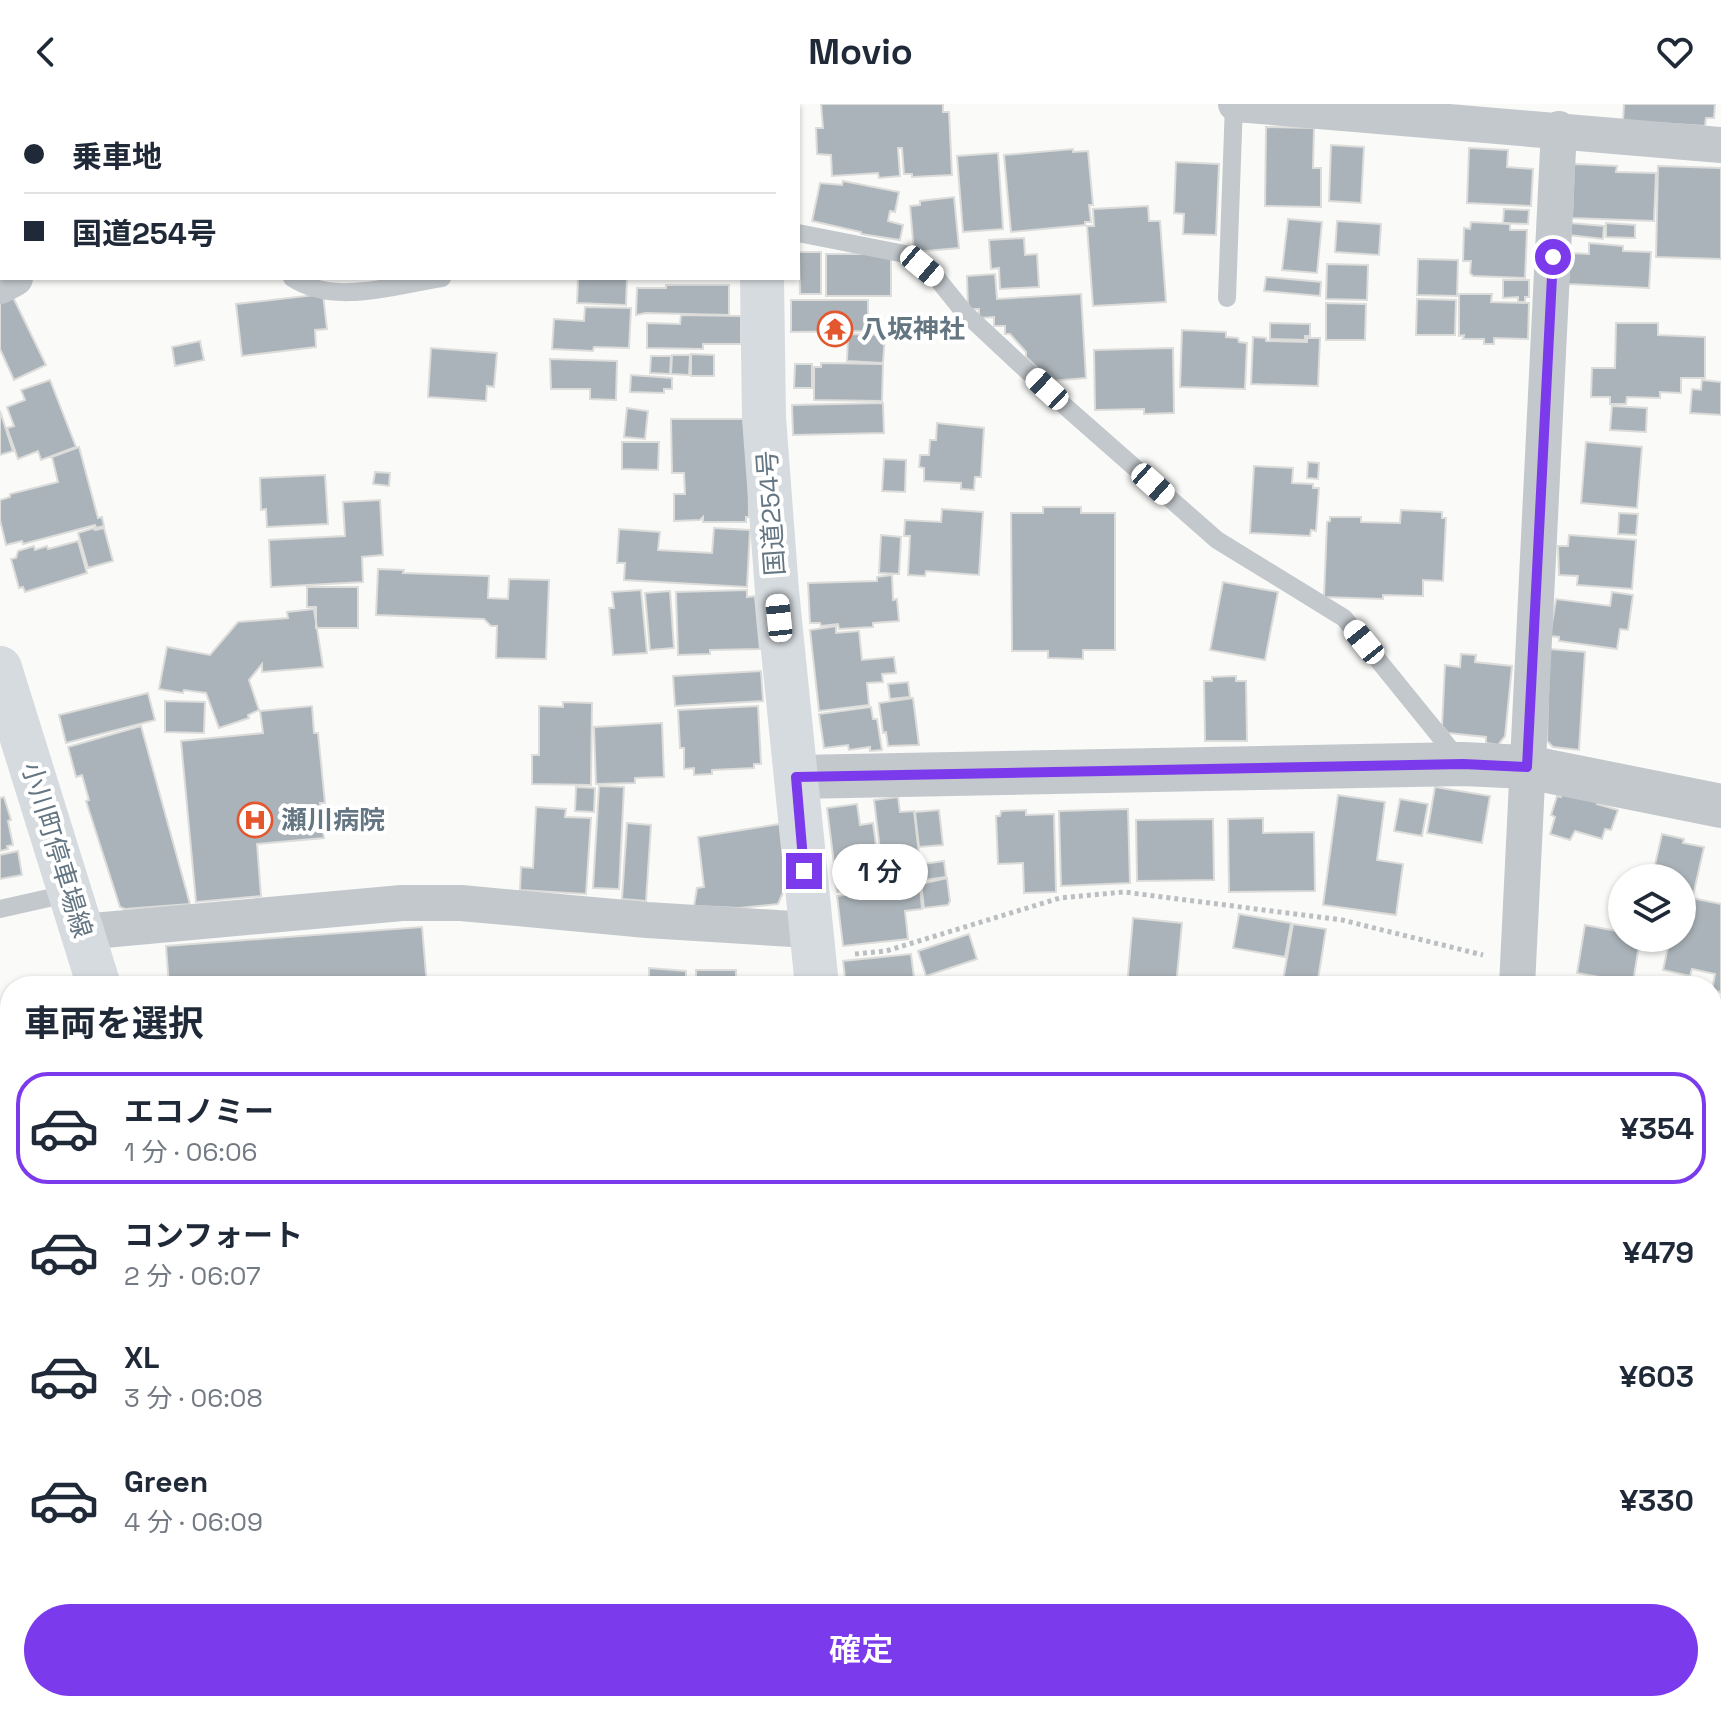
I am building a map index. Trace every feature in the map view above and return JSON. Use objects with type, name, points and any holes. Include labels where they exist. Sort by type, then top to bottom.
[{"type":"main road","name":"国道254号","points":[[762,280],[764,418],[777,591],[813,958]]},
{"type":"main road","name":"小川町停車場線","points":[[0,668],[96,976]]},
{"type":"street","points":[[1235,104],[1721,145]]},
{"type":"street","points":[[1518,975],[1559,129]]},
{"type":"street","points":[[796,777],[1463,764],[1527,767],[1721,806]]},
{"type":"street","points":[[76,912],[461,903],[647,920],[813,958]]},
{"type":"lane","points":[[1227,298],[1235,104]]},
{"type":"lane","points":[[800,233],[910,255],[935,276],[964,312],[1067,408],[1217,540],[1344,618],[1463,764]]},
{"type":"lane","points":[[295,280],[305,287],[344,293],[429,280]]},
{"type":"lane","points":[[0,909],[76,912]]},
{"type":"path","points":[[813,958],[886,951],[1060,898],[1124,892],[1342,920],[1518,975]]},
{"type":"building","points":[[821,104],[943,104],[943,112],[949,112],[952,175],[912,177],[912,174],[904,174],[902,148],[898,148],[900,176],[879,178],[878,173],[832,176],[831,155],[817,154],[816,128],[823,128]]},
{"type":"building","points":[[1624,104],[1715,104],[1714,118],[1706,118],[1705,126],[1623,121]]},
{"type":"building","points":[[1266,127],[1314,128],[1313,168],[1321,168],[1321,207],[1265,206]]},
{"type":"building","points":[[1331,145],[1364,147],[1361,203],[1329,201]]},
{"type":"building","points":[[1469,148],[1508,150],[1507,167],[1533,169],[1531,206],[1467,203]]},
{"type":"building","points":[[1073,149],[1073,152],[1088,151],[1093,205],[1089,205],[1091,222],[1011,232],[1004,155]]},
{"type":"building","points":[[998,153],[1003,229],[963,232],[957,156]]},
{"type":"building","points":[[1176,162],[1219,164],[1216,235],[1183,234],[1184,214],[1174,213]]},
{"type":"building","points":[[1574,164],[1617,166],[1616,172],[1656,173],[1654,221],[1572,218]]},
{"type":"building","points":[[1658,166],[1721,168],[1721,259],[1656,257]]},
{"type":"building","points":[[843,181],[899,192],[895,212],[890,211],[888,221],[903,225],[900,240],[812,221],[820,183],[842,185]]},
{"type":"building","points":[[954,197],[959,248],[914,252],[910,206],[920,205],[920,201]]},
{"type":"building","points":[[1148,206],[1149,221],[1160,221],[1166,302],[1093,306],[1087,226],[1094,226],[1093,209]]},
{"type":"building","points":[[1504,209],[1529,210],[1528,224],[1503,223]]},
{"type":"building","points":[[1288,219],[1322,222],[1317,273],[1282,270]]},
{"type":"building","points":[[1337,221],[1381,224],[1379,255],[1335,252]]},
{"type":"building","points":[[1471,222],[1510,224],[1510,230],[1527,230],[1525,278],[1473,276],[1470,273],[1471,261],[1463,261],[1464,228],[1470,229]]},
{"type":"building","points":[[1570,223],[1604,226],[1603,239],[1569,235]]},
{"type":"building","points":[[1606,223],[1635,225],[1635,238],[1606,237]]},
{"type":"building","points":[[1024,238],[1025,255],[1037,254],[1039,287],[1000,289],[999,268],[991,269],[989,240]]},
{"type":"building","points":[[1589,243],[1623,246],[1623,251],[1651,252],[1649,288],[1568,284],[1570,253],[1589,254]]},
{"type":"building","points":[[800,252],[821,252],[821,294],[800,294]]},
{"type":"building","points":[[826,254],[891,254],[891,296],[826,296]]},
{"type":"building","points":[[1418,259],[1458,260],[1457,296],[1417,295]]},
{"type":"building","points":[[1327,264],[1368,265],[1367,300],[1326,299]]},
{"type":"building","points":[[995,274],[997,299],[1081,294],[1086,378],[1051,381],[1026,357],[1026,352],[1010,334],[1005,334],[1005,326],[994,326],[994,317],[979,318],[979,309],[968,309],[967,276]]},
{"type":"building","points":[[1266,277],[1321,282],[1320,296],[1264,291]]},
{"type":"building","points":[[578,280],[627,280],[626,305],[577,303]]},
{"type":"building","points":[[1503,280],[1529,280],[1529,297],[1525,297],[1525,302],[1518,302],[1518,297],[1503,298]]},
{"type":"building","points":[[666,285],[729,285],[729,315],[636,315],[637,288],[666,288]]},
{"type":"building","points":[[10,291],[46,365],[14,380],[0,349],[0,296]]},
{"type":"building","points":[[323,294],[327,329],[315,330],[316,347],[242,356],[236,304]]},
{"type":"building","points":[[1459,294],[1492,294],[1491,302],[1529,303],[1528,339],[1494,338],[1494,344],[1484,344],[1484,339],[1463,339],[1464,335],[1459,336]]},
{"type":"building","points":[[1417,299],[1456,300],[1455,335],[1416,335]]},
{"type":"building","points":[[791,300],[868,300],[868,331],[791,332]]},
{"type":"building","points":[[1326,303],[1366,304],[1365,340],[1326,340]]},
{"type":"building","points":[[585,307],[631,308],[629,348],[594,347],[593,351],[552,349],[554,319],[584,321]]},
{"type":"building","points":[[681,315],[741,316],[741,344],[703,344],[703,349],[647,348],[647,323],[680,324]]},
{"type":"building","points":[[1270,323],[1310,324],[1310,336],[1305,336],[1305,340],[1270,339]]},
{"type":"building","points":[[1616,323],[1658,323],[1658,335],[1705,337],[1705,378],[1681,378],[1681,393],[1660,392],[1660,398],[1627,397],[1626,404],[1610,404],[1610,397],[1591,397],[1592,368],[1615,368]]},
{"type":"building","points":[[1182,330],[1226,332],[1226,337],[1247,343],[1245,389],[1180,387]]},
{"type":"building","points":[[848,334],[885,335],[883,363],[847,361]]},
{"type":"building","points":[[1253,337],[1266,338],[1266,341],[1307,342],[1307,338],[1320,338],[1318,386],[1251,384]]},
{"type":"building","points":[[200,341],[204,360],[175,366],[172,347]]},
{"type":"building","points":[[431,348],[497,353],[494,387],[487,386],[486,401],[428,397]]},
{"type":"building","points":[[1173,348],[1174,413],[1144,414],[1144,409],[1095,410],[1094,350]]},
{"type":"building","points":[[691,354],[714,355],[714,376],[691,376]]},
{"type":"building","points":[[672,355],[690,355],[689,375],[671,374]]},
{"type":"building","points":[[651,356],[671,356],[670,374],[650,373]]},
{"type":"building","points":[[550,359],[617,361],[616,400],[590,399],[590,389],[551,389]]},
{"type":"building","points":[[821,363],[883,364],[882,401],[814,400],[814,367],[821,367]]},
{"type":"building","points":[[795,364],[812,364],[812,388],[794,388]]},
{"type":"building","points":[[631,375],[672,378],[672,389],[664,389],[664,393],[630,392]]},
{"type":"building","points":[[50,380],[76,447],[41,460],[38,451],[18,459],[7,428],[14,426],[7,407],[25,400],[21,390]]},
{"type":"building","points":[[1702,380],[1721,382],[1721,415],[1690,413],[1692,389],[1701,390]]},
{"type":"building","points":[[883,403],[884,433],[793,435],[792,405]]},
{"type":"building","points":[[1612,406],[1647,408],[1646,432],[1610,430]]},
{"type":"building","points":[[627,408],[648,411],[645,439],[624,437]]},
{"type":"building","points":[[0,411],[13,451],[0,455]]},
{"type":"building","points":[[671,419],[748,419],[749,517],[746,517],[746,522],[703,522],[703,517],[700,520],[674,521],[674,494],[685,494],[684,473],[672,473]]},
{"type":"building","points":[[937,423],[984,428],[981,477],[975,477],[974,490],[961,489],[961,483],[924,481],[924,468],[919,467],[920,455],[929,455],[930,440],[936,440]]},
{"type":"building","points":[[622,442],[659,442],[658,470],[622,469]]},
{"type":"building","points":[[1586,442],[1642,447],[1637,508],[1581,503]]},
{"type":"building","points":[[79,447],[98,518],[102,517],[104,526],[96,528],[95,525],[23,544],[22,541],[6,545],[0,520],[0,500],[10,497],[10,494],[58,482],[52,457]]},
{"type":"building","points":[[884,459],[906,460],[905,492],[882,491]]},
{"type":"building","points":[[1308,462],[1319,463],[1318,479],[1307,478]]},
{"type":"building","points":[[1254,466],[1293,468],[1292,483],[1313,484],[1313,488],[1319,488],[1316,531],[1311,530],[1310,536],[1250,533]]},
{"type":"building","points":[[375,472],[390,473],[389,486],[373,484]]},
{"type":"building","points":[[325,475],[328,524],[267,527],[266,509],[261,510],[260,478]]},
{"type":"building","points":[[380,500],[383,555],[362,557],[363,582],[271,587],[269,540],[345,536],[343,502]]},
{"type":"building","points":[[1043,507],[1081,507],[1081,513],[1115,513],[1115,650],[1083,650],[1083,659],[1048,658],[1048,651],[1012,651],[1011,513],[1043,513]]},
{"type":"building","points":[[942,509],[983,512],[979,575],[926,571],[925,576],[908,575],[910,536],[904,536],[905,520],[941,522]]},
{"type":"building","points":[[1401,510],[1442,512],[1442,518],[1446,518],[1443,581],[1423,580],[1423,596],[1383,595],[1383,599],[1324,597],[1327,522],[1330,517],[1361,517],[1361,522],[1400,523]]},
{"type":"building","points":[[1619,513],[1638,514],[1636,535],[1618,534]]},
{"type":"building","points":[[104,528],[113,561],[88,568],[78,533]]},
{"type":"building","points":[[714,528],[750,530],[747,587],[624,580],[625,563],[617,563],[619,529],[660,532],[658,550],[712,553]]},
{"type":"building","points":[[881,535],[901,537],[899,574],[879,573]]},
{"type":"building","points":[[1569,535],[1636,540],[1632,589],[1577,585],[1578,576],[1559,575],[1558,546],[1568,546]]},
{"type":"building","points":[[78,541],[87,573],[25,592],[23,587],[19,588],[11,559],[16,558],[18,551],[34,546],[35,550],[47,546],[48,549]]},
{"type":"building","points":[[378,569],[404,570],[403,573],[489,576],[488,598],[508,599],[509,579],[549,580],[546,659],[496,658],[497,626],[491,626],[484,619],[376,615]]},
{"type":"building","points":[[892,575],[893,600],[897,599],[899,621],[873,623],[873,627],[839,629],[838,624],[821,626],[820,623],[810,623],[808,583],[877,581],[877,577]]},
{"type":"building","points":[[1223,582],[1278,592],[1265,660],[1210,650]]},
{"type":"building","points":[[307,587],[358,587],[358,628],[316,628],[316,607],[307,607]]},
{"type":"building","points":[[641,590],[647,653],[613,655],[609,608],[614,608],[612,592]]},
{"type":"building","points":[[747,590],[747,597],[755,596],[760,649],[710,650],[710,654],[678,655],[676,592]]},
{"type":"building","points":[[670,591],[674,648],[650,650],[645,593]]},
{"type":"building","points":[[1612,592],[1633,595],[1628,630],[1620,629],[1617,649],[1559,641],[1559,637],[1550,636],[1556,599],[1610,606]]},
{"type":"building","points":[[314,609],[323,667],[262,672],[262,664],[249,680],[259,710],[248,715],[249,718],[219,728],[206,693],[159,689],[167,647],[210,655],[238,622],[288,618],[287,612]]},
{"type":"building","points":[[836,626],[836,633],[859,631],[862,660],[894,657],[896,673],[882,674],[883,682],[867,683],[869,705],[819,711],[810,630]]},
{"type":"building","points":[[1549,649],[1585,652],[1579,750],[1553,747],[1547,741]]},
{"type":"building","points":[[1461,654],[1476,655],[1475,662],[1512,666],[1505,736],[1498,745],[1486,743],[1486,737],[1448,733],[1442,726],[1445,665],[1460,667]]},
{"type":"building","points":[[761,671],[763,701],[675,706],[673,676]]},
{"type":"building","points":[[1236,676],[1236,681],[1246,681],[1247,741],[1205,741],[1204,681],[1212,681],[1212,677]]},
{"type":"building","points":[[908,682],[910,697],[890,699],[888,684]]},
{"type":"building","points":[[148,693],[155,720],[66,743],[59,715]]},
{"type":"building","points":[[913,698],[919,745],[888,746],[879,703]]},
{"type":"building","points":[[165,701],[205,702],[204,733],[165,732]]},
{"type":"building","points":[[563,702],[592,703],[591,785],[532,784],[532,755],[539,755],[539,706],[563,707]]},
{"type":"building","name":"瀬川病院","points":[[312,706],[325,803],[320,803],[324,838],[257,844],[261,896],[196,902],[181,741],[263,733],[260,711]]},
{"type":"building","points":[[758,706],[761,764],[754,764],[754,768],[712,770],[712,774],[694,775],[694,768],[684,769],[678,710]]},
{"type":"building","points":[[871,707],[873,719],[877,719],[882,750],[870,751],[870,747],[849,750],[848,745],[824,748],[819,714]]},
{"type":"building","points":[[662,723],[664,777],[635,778],[635,783],[596,784],[594,727]]},
{"type":"building","points":[[141,726],[190,904],[120,907],[86,801],[89,800],[82,775],[76,777],[68,747]]},
{"type":"building","points":[[599,786],[624,787],[619,889],[593,888]]},
{"type":"building","points":[[576,787],[595,788],[594,812],[575,811]]},
{"type":"building","points":[[1435,787],[1490,796],[1482,843],[1427,833]]},
{"type":"building","points":[[1562,793],[1598,801],[1597,804],[1618,810],[1611,830],[1605,829],[1602,839],[1575,831],[1570,840],[1550,834],[1555,817],[1551,815],[1557,796],[1561,797]]},
{"type":"building","points":[[1338,795],[1385,802],[1377,860],[1403,864],[1396,915],[1323,905]]},
{"type":"building","points":[[4,797],[11,820],[8,821],[13,845],[0,851],[0,798]]},
{"type":"building","points":[[898,797],[900,812],[914,811],[919,854],[881,858],[874,800]]},
{"type":"building","points":[[1400,799],[1428,804],[1422,836],[1394,831]]},
{"type":"building","points":[[857,804],[860,825],[873,823],[878,859],[834,864],[827,808]]},
{"type":"building","points":[[536,807],[566,809],[565,817],[591,818],[586,894],[520,890],[521,867],[533,868]]},
{"type":"building","points":[[1128,809],[1130,883],[1061,886],[1059,811]]},
{"type":"building","points":[[939,810],[943,845],[919,847],[915,812]]},
{"type":"building","points":[[1026,810],[1026,815],[1054,814],[1056,892],[1024,893],[1023,863],[998,864],[996,816],[1000,816],[1001,811]]},
{"type":"building","points":[[1263,818],[1263,833],[1314,832],[1315,891],[1229,892],[1228,819]]},
{"type":"building","points":[[1213,819],[1214,880],[1137,881],[1136,820]]},
{"type":"building","points":[[627,823],[651,825],[646,901],[622,899]]},
{"type":"building","points":[[780,824],[788,881],[778,904],[739,908],[694,906],[697,888],[704,887],[698,837]]},
{"type":"building","points":[[1662,834],[1704,847],[1696,883],[1696,864],[1655,864]]},
{"type":"building","points":[[18,851],[22,875],[0,879],[0,855]]},
{"type":"building","points":[[894,858],[896,875],[905,874],[906,882],[837,892],[833,866]]},
{"type":"building","points":[[944,861],[946,877],[925,880],[923,864]]},
{"type":"building","points":[[947,878],[948,905],[924,908],[921,884]]},
{"type":"building","points":[[920,883],[922,909],[905,911],[908,939],[843,946],[837,896],[852,894],[851,890]]},
{"type":"building","points":[[1696,899],[1721,904],[1721,976],[1692,969],[1690,976],[1663,970],[1667,952],[1696,952]]},
{"type":"building","points":[[1239,914],[1291,923],[1285,957],[1233,948]]},
{"type":"building","points":[[1133,918],[1182,923],[1177,976],[1128,976]]},
{"type":"building","points":[[1293,924],[1326,929],[1319,976],[1284,976]]},
{"type":"building","points":[[1585,925],[1608,929],[1608,952],[1638,952],[1634,976],[1577,973]]},
{"type":"building","points":[[422,927],[426,976],[168,976],[166,946]]},
{"type":"building","points":[[969,934],[977,959],[926,976],[918,951]]},
{"type":"building","points":[[911,954],[914,976],[845,976],[843,961]]},
{"type":"building","points":[[649,968],[686,971],[686,976],[649,976]]},
{"type":"building","points":[[696,970],[736,970],[736,976],[696,976]]},
{"type":"place","name":"八坂神社","points":[[835,329]]},
{"type":"place","name":"瀬川病院","points":[[255,820]]},
{"type":"route","points":[[804,871],[796,777],[1463,764],[1527,767],[1553,257]]}]
